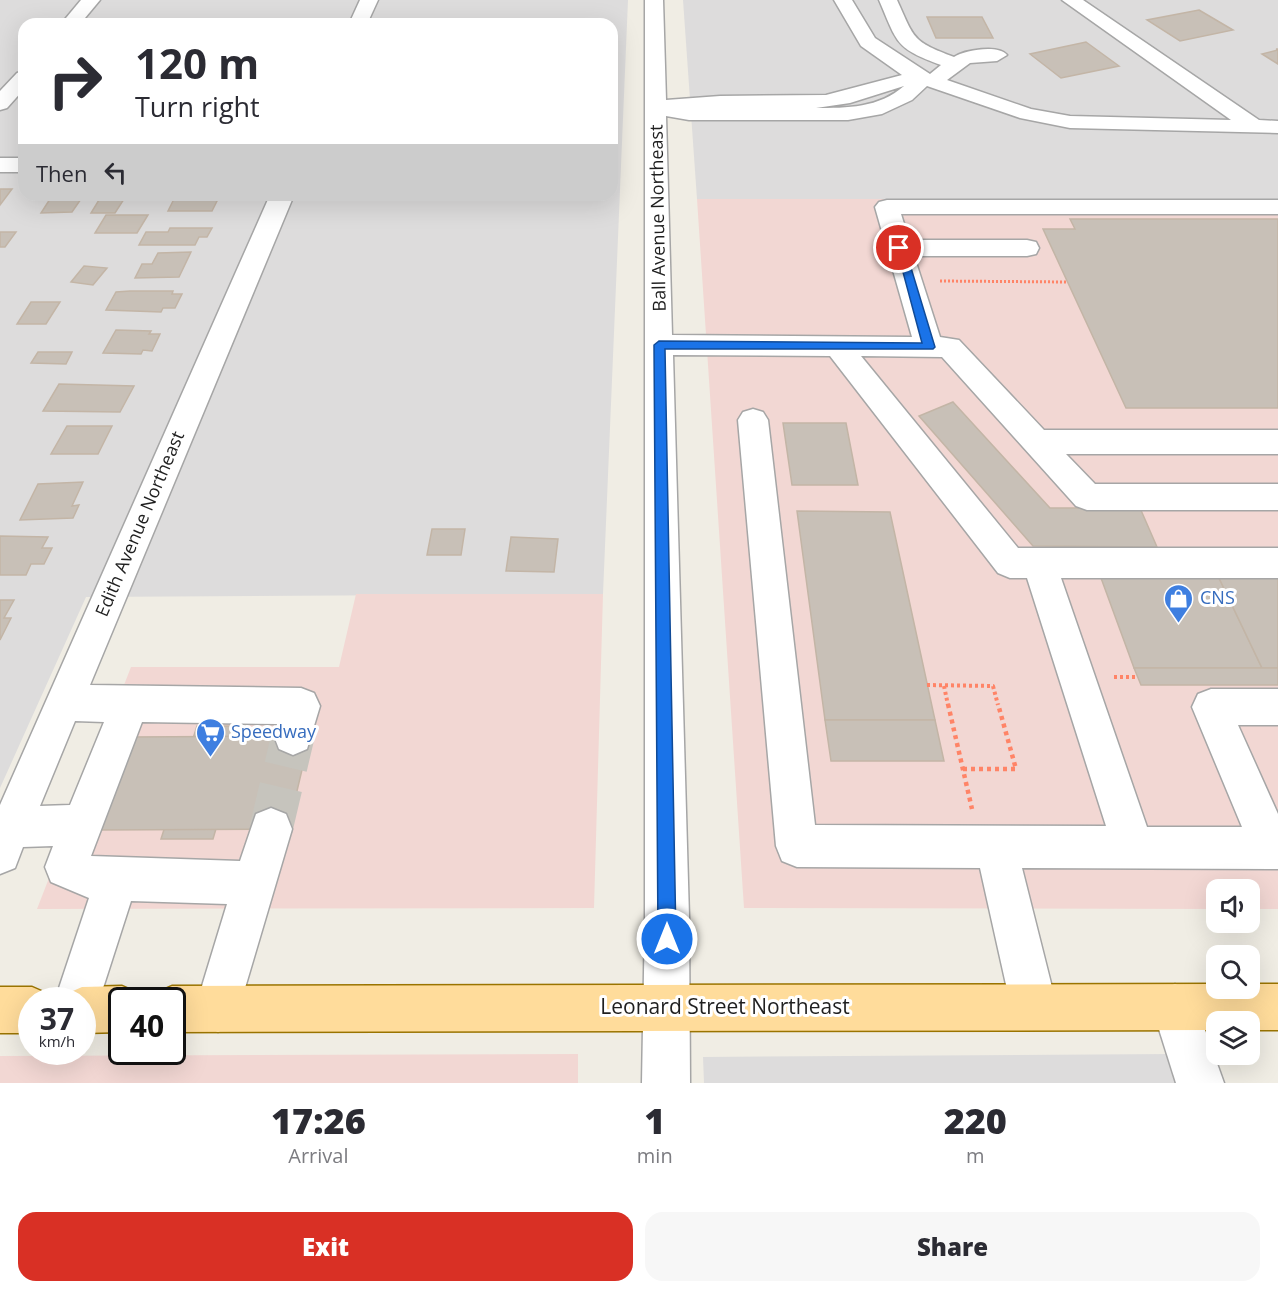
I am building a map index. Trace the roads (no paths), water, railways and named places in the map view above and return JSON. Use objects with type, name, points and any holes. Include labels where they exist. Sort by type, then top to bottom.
[{"type":"main road","name":"Leonard Street Northeast","points":[[186,1009],[278,1011],[667,1007],[1278,1007]]},
{"type":"main road","points":[[0,1010],[18,1010]]},
{"type":"street","points":[[75,18],[91,0]]},
{"type":"street","points":[[361,18],[369,0]]},
{"type":"street","name":"Ball Avenue Northeast","points":[[654,0],[667,1007],[666,1083]]},
{"type":"street","points":[[843,0],[868,42],[925,79],[1027,114],[1070,122],[1278,127]]},
{"type":"street","points":[[888,0],[904,38],[916,49],[956,63]]},
{"type":"street","points":[[1071,0],[1255,127]]},
{"type":"street","points":[[656,108],[689,114],[848,114],[875,110],[905,96],[925,79],[956,63],[981,55],[997,55]]},
{"type":"street","points":[[0,104],[18,84]]},
{"type":"street","points":[[0,165],[18,165]]},
{"type":"street","name":"Edith Avenue Northeast","points":[[6,840],[279,201]]},
{"type":"street","points":[[929,347],[887,207],[1278,207]]},
{"type":"street","points":[[899,248],[1027,248]]},
{"type":"street","points":[[659,345],[949,347],[1087,497],[1278,497]]},
{"type":"street","points":[[837,346],[1011,563],[1278,563]]},
{"type":"street","points":[[753,420],[797,846],[1275,848],[1211,707],[1278,707]]},
{"type":"street","points":[[1036,442],[1278,442]]},
{"type":"street","points":[[1039,563],[1133,847]]},
{"type":"street","points":[[64,703],[301,706],[293,736]]},
{"type":"street","points":[[130,704],[66,867],[95,879],[255,883]]},
{"type":"street","points":[[6,840],[82,825]]},
{"type":"street","points":[[218,1009],[271,829]]},
{"type":"street","points":[[988,846],[1034,1007]]},
{"type":"street","points":[[82,987],[117,879]]},
{"type":"street","points":[[1175,1007],[1200,1083]]},
{"type":"tunnel","points":[[271,829],[293,736]]},
{"type":"place","name":"CNS","points":[[1179,624]]},
{"type":"place","name":"Speedway","points":[[210,758]]}]
